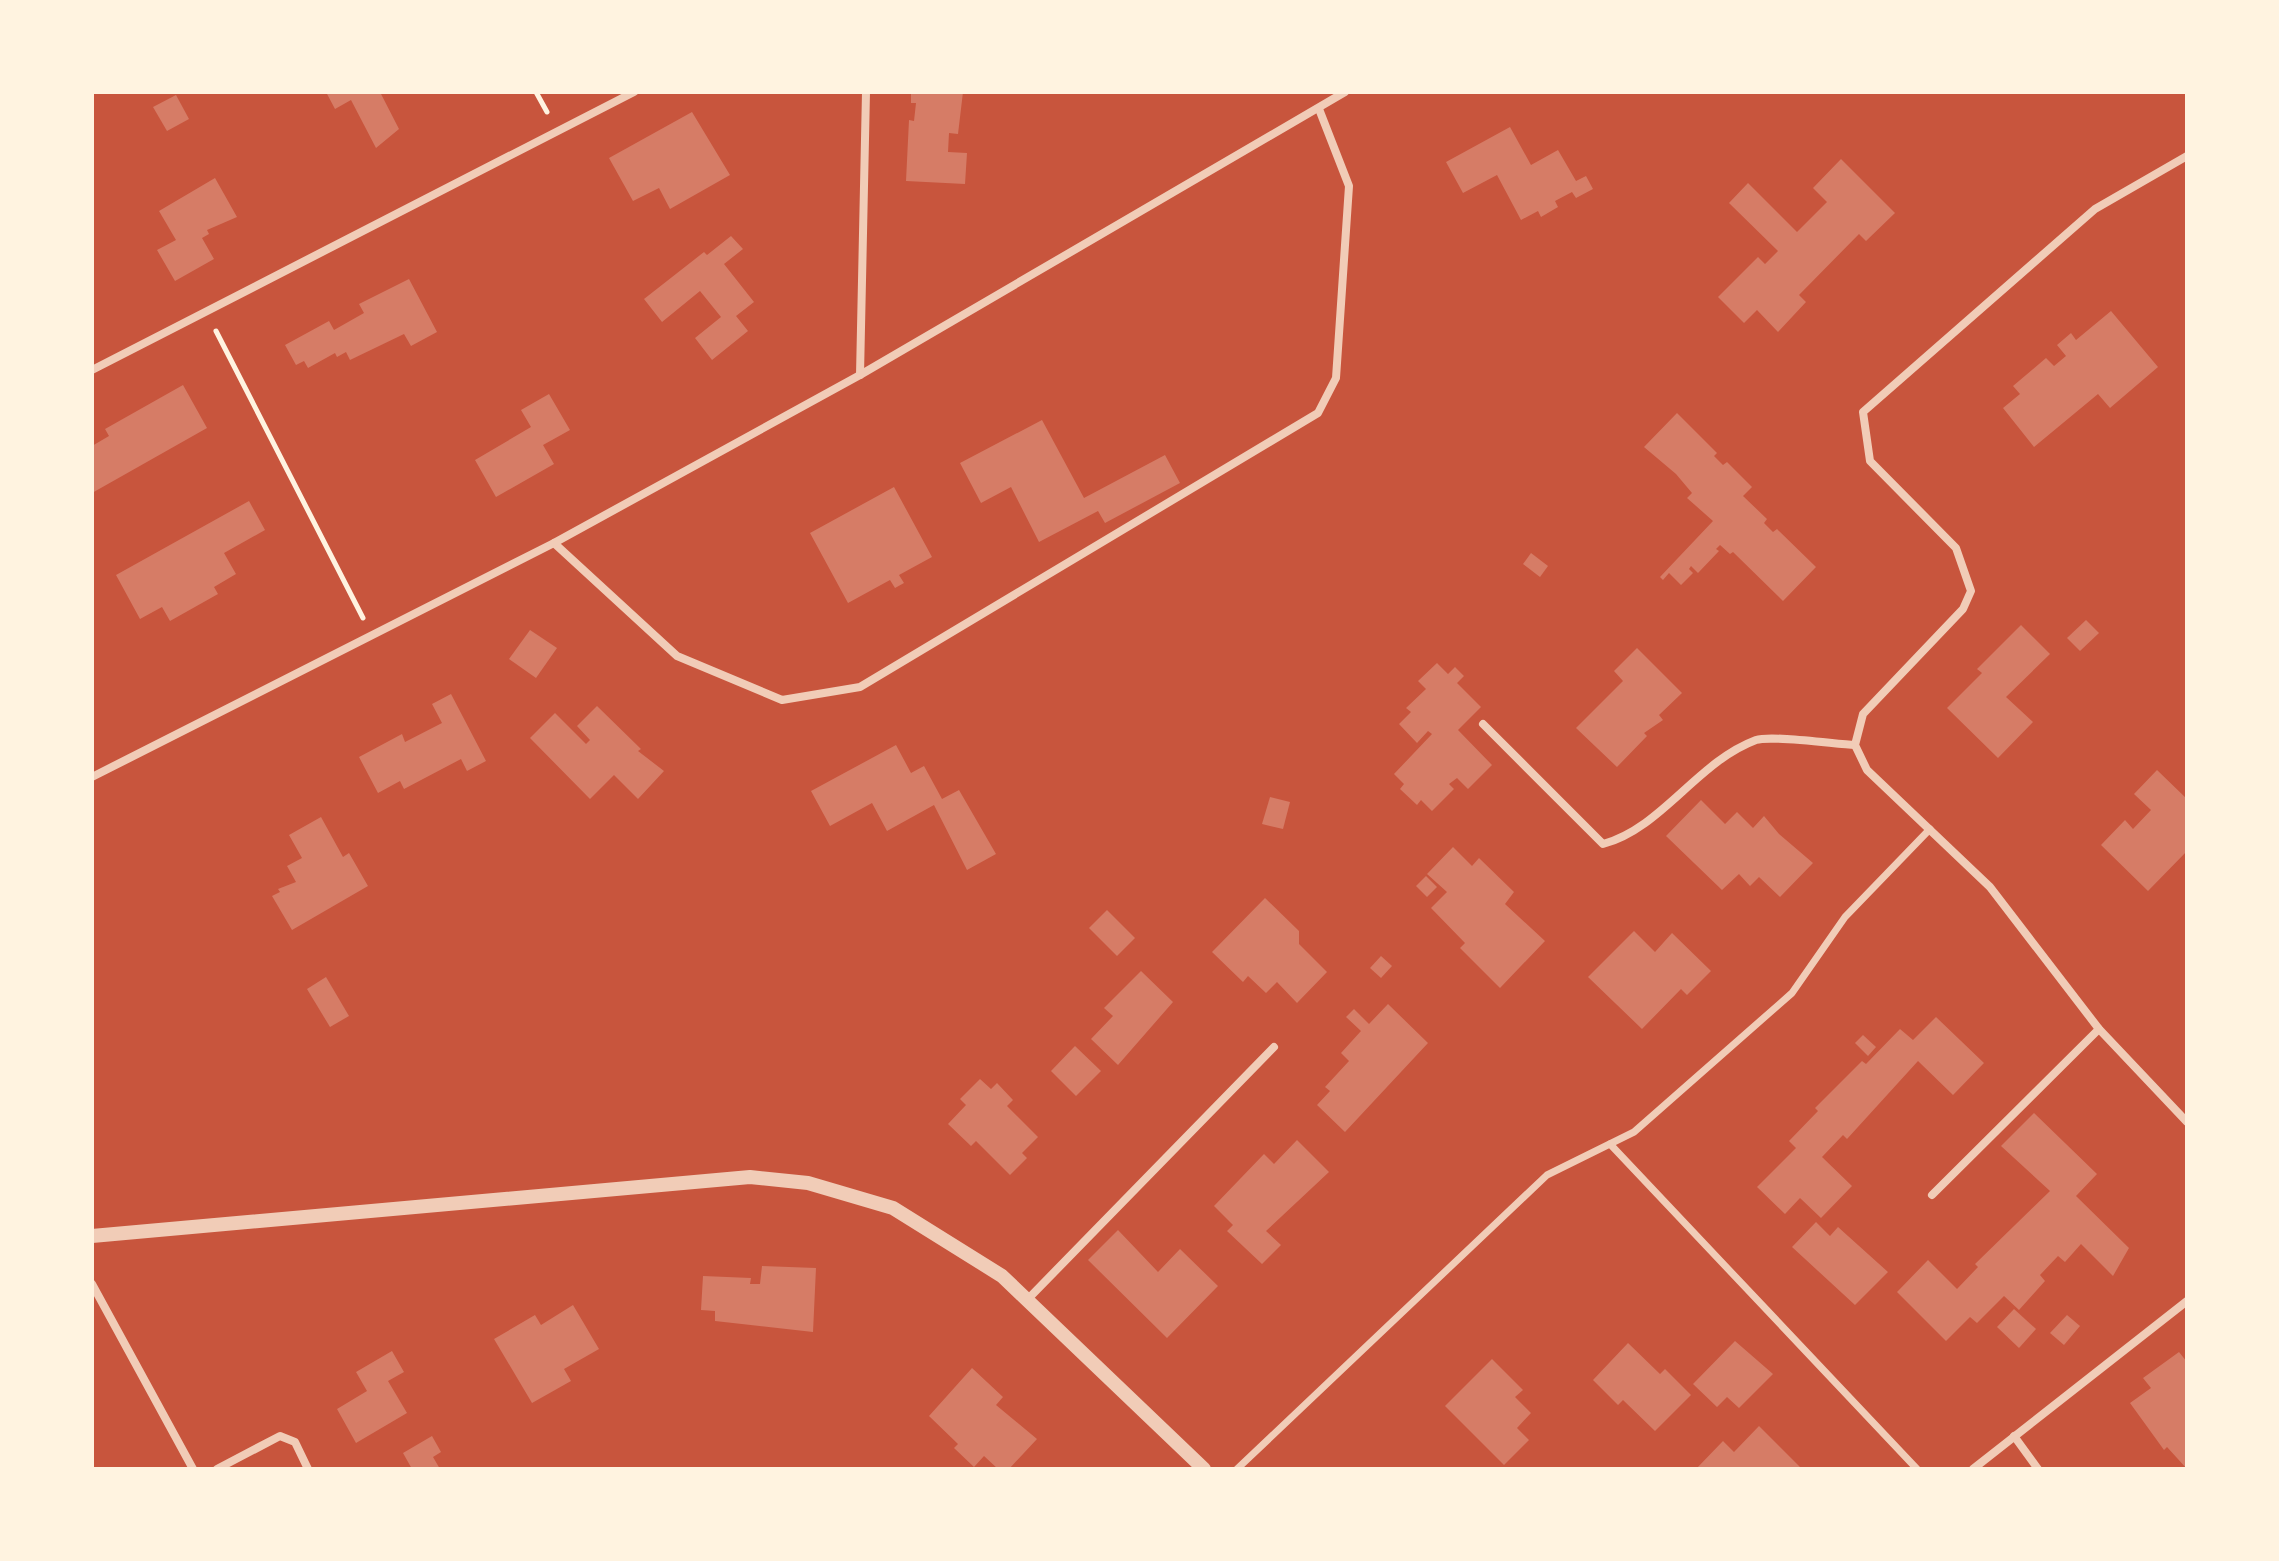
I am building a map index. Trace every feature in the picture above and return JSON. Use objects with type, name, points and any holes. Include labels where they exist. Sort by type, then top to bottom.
[{"type":"street","points":[[92,370],[204,309],[634,92]]},
{"type":"street","points":[[860,375],[866,92]]},
{"type":"street","points":[[92,777],[554,543],[860,375],[1345,92]]},
{"type":"street","points":[[554,543],[677,656],[782,700],[860,687],[1318,413],[1336,378],[1349,186],[1319,109]]},
{"type":"street","points":[[2187,156],[2095,209],[1863,412],[1870,461],[1956,548],[1971,591],[1963,609],[1863,714],[1855,745],[1867,770],[1990,887],[2099,1029],[2187,1122]]},
{"type":"street","points":[[1483,724],[1603,844],[1627,837],[1704,770],[1758,739],[1855,745]]},
{"type":"street","points":[[1237,1469],[1547,1175],[1634,1132],[1792,993],[1845,917],[1930,829]]},
{"type":"street","points":[[1932,1195],[2099,1029]]},
{"type":"street","points":[[1027,1300],[1274,1047]]},
{"type":"street","points":[[1610,1144],[1917,1469]]},
{"type":"street","points":[[92,1236],[750,1177],[808,1183],[893,1208],[1002,1276],[1204,1469]]},
{"type":"street","points":[[92,1284],[193,1469]]},
{"type":"street","points":[[1973,1469],[2187,1301]]},
{"type":"street","points":[[217,1469],[280,1436],[295,1442],[308,1469]]},
{"type":"street","points":[[2014,1436],[2038,1469]]},
{"type":"path","points":[[204,309],[372,635]]},
{"type":"building","points":[[326,92],[380,92],[399,129],[376,148],[351,100],[335,109]]},
{"type":"building","points":[[911,92],[963,92],[958,134],[949,133],[948,152],[967,153],[965,184],[906,181],[909,120],[914,121],[916,103],[911,103]]},
{"type":"building","points":[[176,95],[189,119],[167,131],[153,107]]},
{"type":"building","points":[[692,112],[730,175],[670,209],[659,188],[633,201],[609,158]]},
{"type":"building","points":[[1510,127],[1531,165],[1558,150],[1576,181],[1586,176],[1593,189],[1576,198],[1572,192],[1555,201],[1558,207],[1541,217],[1538,211],[1521,220],[1497,175],[1463,193],[1446,162]]},
{"type":"building","points":[[1841,159],[1895,213],[1866,241],[1859,234],[1799,295],[1806,302],[1778,332],[1757,310],[1744,323],[1718,297],[1758,257],[1765,264],[1778,251],[1729,203],[1748,183],[1797,232],[1827,202],[1813,188]]},
{"type":"building","points":[[215,178],[237,217],[207,230],[209,234],[202,238],[214,259],[175,281],[157,250],[176,240],[159,211]]},
{"type":"building","points":[[731,236],[743,249],[724,264],[754,302],[736,316],[748,331],[712,360],[695,338],[721,317],[700,291],[662,322],[644,299],[704,252],[707,255]]},
{"type":"building","points":[[409,279],[437,332],[411,346],[404,334],[350,360],[346,352],[337,357],[335,353],[308,368],[304,361],[296,365],[285,345],[329,321],[334,330],[364,313],[359,304]]},
{"type":"building","points":[[2111,311],[2158,367],[2110,408],[2098,394],[2034,447],[2003,408],[2020,394],[2013,386],[2046,358],[2054,366],[2066,356],[2057,345],[2071,333],[2076,340]]},
{"type":"building","points":[[183,385],[207,428],[92,493],[92,446],[109,436],[105,429]]},
{"type":"building","points":[[549,394],[570,430],[543,445],[554,464],[496,497],[475,460],[531,427],[521,410]]},
{"type":"building","points":[[1677,413],[1717,453],[1714,456],[1723,465],[1727,462],[1752,487],[1743,496],[1767,519],[1764,523],[1773,532],[1777,529],[1816,567],[1783,601],[1733,552],[1730,554],[1720,545],[1716,549],[1719,551],[1698,573],[1691,566],[1689,569],[1693,573],[1681,585],[1669,573],[1663,580],[1660,577],[1713,521],[1687,498],[1692,493],[1676,474],[1644,447]]},
{"type":"building","points":[[1042,420],[1084,498],[1165,455],[1180,483],[1105,523],[1098,511],[1039,542],[1011,487],[981,503],[960,463]]},
{"type":"building","points":[[894,487],[932,557],[899,575],[904,583],[895,588],[890,580],[848,603],[810,533]]},
{"type":"building","points":[[249,501],[265,530],[224,553],[236,574],[214,587],[218,594],[170,621],[162,607],[140,619],[116,575]]},
{"type":"building","points":[[1531,553],[1548,566],[1540,577],[1523,564]]},
{"type":"building","points":[[2086,620],[2099,633],[2080,651],[2067,638]]},
{"type":"building","points":[[2021,625],[2050,654],[2006,697],[2033,722],[1998,758],[1947,708],[1982,673],[1977,669]]},
{"type":"building","points":[[530,630],[557,648],[536,678],[509,659]]},
{"type":"building","points":[[1637,648],[1682,693],[1659,715],[1663,720],[1644,733],[1647,736],[1617,767],[1576,728],[1623,681],[1614,671]]},
{"type":"building","points":[[1437,663],[1448,674],[1455,667],[1464,676],[1457,683],[1481,707],[1458,730],[1492,765],[1468,789],[1457,778],[1449,784],[1454,789],[1432,811],[1421,800],[1417,805],[1400,789],[1404,784],[1394,774],[1432,734],[1428,731],[1417,743],[1399,724],[1411,712],[1406,708],[1426,689],[1418,681]]},
{"type":"building","points":[[451,694],[486,761],[467,771],[461,759],[404,789],[400,781],[378,793],[359,757],[402,734],[405,742],[442,723],[432,704]]},
{"type":"building","points":[[597,706],[641,749],[638,751],[664,771],[638,799],[614,775],[590,799],[530,738],[555,713],[586,744],[590,740],[577,726]]},
{"type":"building","points":[[896,745],[911,773],[924,766],[942,799],[959,790],[996,854],[967,870],[934,805],[887,831],[872,803],[830,826],[811,791]]},
{"type":"building","points":[[2157,770],[2187,799],[2187,851],[2148,891],[2101,845],[2125,820],[2133,829],[2151,810],[2134,794]]},
{"type":"building","points":[[1270,797],[1290,802],[1283,829],[1262,824]]},
{"type":"building","points":[[1701,800],[1725,824],[1737,812],[1753,828],[1764,816],[1779,834],[1813,863],[1780,897],[1759,877],[1750,886],[1739,874],[1722,890],[1666,836]]},
{"type":"building","points":[[321,817],[343,857],[349,853],[368,886],[292,930],[272,896],[280,892],[278,889],[296,882],[287,866],[302,858],[289,835]]},
{"type":"building","points":[[1453,847],[1472,866],[1479,858],[1514,892],[1505,904],[1545,941],[1500,988],[1460,948],[1465,943],[1431,908],[1447,892],[1427,874]]},
{"type":"building","points":[[1426,876],[1437,887],[1427,897],[1416,886]]},
{"type":"building","points":[[1265,898],[1299,931],[1299,944],[1327,972],[1297,1003],[1277,982],[1266,993],[1248,976],[1243,982],[1212,952]]},
{"type":"building","points":[[1107,910],[1135,938],[1117,956],[1089,928]]},
{"type":"building","points":[[1634,931],[1655,952],[1672,933],[1711,971],[1687,995],[1681,989],[1642,1029],[1588,977]]},
{"type":"building","points":[[1381,956],[1392,966],[1381,978],[1370,968]]},
{"type":"building","points":[[1141,971],[1173,1002],[1118,1065],[1091,1039],[1113,1016],[1104,1008]]},
{"type":"building","points":[[326,977],[349,1016],[330,1027],[307,989]]},
{"type":"building","points":[[1388,1004],[1428,1043],[1345,1132],[1317,1105],[1330,1091],[1325,1087],[1349,1061],[1341,1053],[1361,1031],[1346,1017],[1354,1009],[1369,1024]]},
{"type":"building","points":[[1936,1017],[1984,1063],[1953,1095],[1918,1061],[1847,1139],[1843,1135],[1822,1157],[1852,1186],[1821,1218],[1800,1198],[1785,1214],[1757,1187],[1796,1148],[1789,1141],[1818,1111],[1815,1108],[1862,1061],[1866,1064],[1900,1029],[1913,1040]]},
{"type":"building","points":[[1863,1035],[1876,1047],[1868,1056],[1855,1043]]},
{"type":"building","points":[[1075,1046],[1101,1071],[1076,1096],[1051,1071]]},
{"type":"building","points":[[980,1079],[991,1089],[997,1083],[1013,1100],[1007,1106],[1038,1137],[1022,1153],[1027,1158],[1010,1175],[976,1141],[971,1146],[948,1124],[966,1105],[960,1099]]},
{"type":"building","points":[[2034,1113],[2097,1174],[2076,1196],[2129,1248],[2113,1276],[2081,1244],[2065,1262],[2058,1256],[2040,1275],[2045,1281],[2019,1310],[2004,1296],[1977,1323],[1970,1317],[1946,1341],[1897,1292],[1928,1260],[1957,1289],[1978,1267],[1975,1264],[2050,1191],[2001,1146]]},
{"type":"building","points":[[1297,1140],[1329,1172],[1266,1231],[1281,1245],[1262,1264],[1227,1231],[1233,1225],[1214,1206],[1264,1154],[1274,1164]]},
{"type":"building","points":[[1816,1222],[1830,1236],[1838,1227],[1888,1272],[1855,1305],[1792,1247]]},
{"type":"building","points":[[1118,1230],[1158,1272],[1180,1249],[1218,1286],[1167,1338],[1088,1260]]},
{"type":"building","points":[[762,1266],[816,1268],[813,1332],[715,1321],[715,1311],[701,1310],[703,1276],[751,1278],[750,1284],[760,1284]]},
{"type":"building","points":[[573,1305],[599,1349],[564,1369],[571,1381],[532,1403],[494,1339],[535,1315],[541,1325]]},
{"type":"building","points":[[2014,1309],[2036,1329],[2019,1348],[1997,1327]]},
{"type":"building","points":[[2067,1315],[2080,1326],[2064,1345],[2050,1333]]},
{"type":"building","points":[[1735,1341],[1773,1374],[1739,1408],[1727,1397],[1717,1407],[1693,1384]]},
{"type":"building","points":[[1628,1343],[1660,1374],[1665,1369],[1691,1395],[1655,1431],[1623,1400],[1618,1405],[1593,1380]]},
{"type":"building","points":[[392,1351],[404,1372],[388,1381],[407,1413],[356,1443],[337,1409],[367,1391],[356,1372]]},
{"type":"building","points":[[2179,1352],[2187,1362],[2187,1469],[2167,1447],[2164,1450],[2130,1403],[2151,1388],[2143,1378]]},
{"type":"building","points":[[1492,1359],[1523,1390],[1515,1397],[1531,1413],[1517,1428],[1529,1440],[1504,1465],[1445,1406]]},
{"type":"building","points":[[972,1368],[1003,1397],[996,1405],[1037,1439],[1009,1469],[998,1469],[984,1456],[974,1467],[954,1448],[958,1444],[929,1416]]},
{"type":"building","points":[[1759,1426],[1802,1469],[1696,1469],[1723,1441],[1734,1452]]},
{"type":"building","points":[[432,1436],[441,1452],[433,1457],[440,1469],[412,1469],[403,1453]]}]
